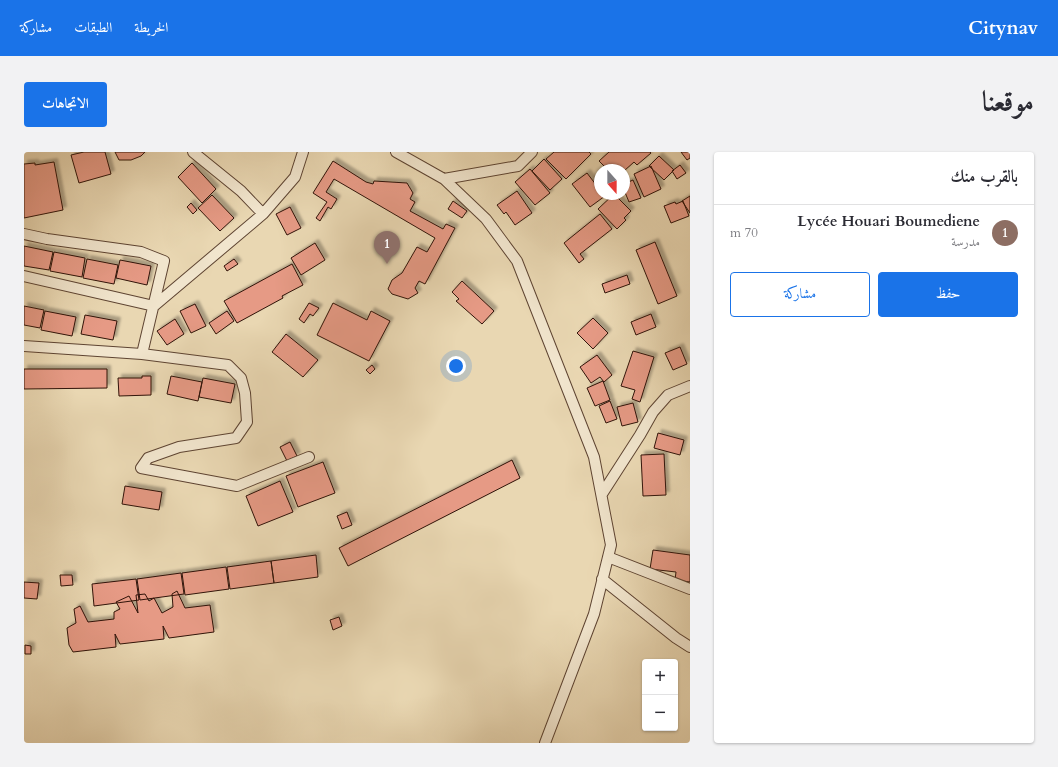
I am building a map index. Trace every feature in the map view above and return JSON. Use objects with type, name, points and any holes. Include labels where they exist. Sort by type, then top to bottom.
[{"type":"street","points":[[193,152],[241,191],[262,214]]},
{"type":"street","points":[[154,306],[262,214],[295,177],[303,152]]},
{"type":"street","points":[[396,152],[444,179],[486,219],[517,261],[594,458],[611,545],[594,614],[545,743]]},
{"type":"street","points":[[444,179],[518,166],[532,152]]},
{"type":"street","points":[[24,234],[47,239],[141,252],[164,261],[142,354]]},
{"type":"street","points":[[24,276],[154,306]]},
{"type":"street","points":[[24,346],[142,354],[228,365],[241,378],[248,414],[247,422],[236,438],[179,448],[148,458],[141,468],[237,486],[309,457]]},
{"type":"street","points":[[602,494],[653,412],[668,395],[690,386]]},
{"type":"street","points":[[608,557],[690,589]]},
{"type":"street","points":[[602,579],[676,638],[690,647]]},
{"type":"building","points":[[84,152],[105,152],[111,174],[79,183],[71,155]]},
{"type":"building","points":[[115,152],[145,152],[141,156],[131,160],[119,160]]},
{"type":"building","points":[[554,152],[589,152],[591,154],[566,179],[546,159]]},
{"type":"building","points":[[609,152],[651,153],[637,165],[634,162],[630,166],[630,164],[602,164],[599,161]]},
{"type":"building","points":[[681,152],[690,152],[690,158],[687,160]]},
{"type":"building","points":[[659,156],[674,170],[664,180],[649,166]]},
{"type":"building","points":[[544,159],[562,179],[550,190],[532,171]]},
{"type":"building","points":[[333,161],[366,182],[373,184],[374,181],[407,183],[413,193],[410,199],[415,202],[410,211],[443,229],[446,224],[455,228],[425,284],[419,281],[415,288],[418,293],[408,299],[392,294],[388,289],[392,280],[402,273],[417,247],[427,252],[435,238],[334,179],[326,192],[337,199],[331,209],[328,207],[320,221],[316,218],[327,202],[313,193]]},
{"type":"building","points":[[54,162],[63,210],[24,218],[24,164],[35,163],[35,165]]},
{"type":"building","points":[[192,163],[216,189],[202,203],[178,177]]},
{"type":"building","points":[[680,165],[686,173],[677,179],[672,171]]},
{"type":"building","points":[[651,166],[661,189],[644,197],[634,174]]},
{"type":"building","points":[[530,169],[550,193],[535,205],[515,182]]},
{"type":"building","points":[[587,173],[594,182],[594,200],[600,200],[590,207],[572,184]]},
{"type":"building","points":[[633,180],[641,198],[629,202],[628,200],[630,200],[630,181]]},
{"type":"building","points":[[517,191],[532,213],[515,225],[506,212],[504,214],[497,205]]},
{"type":"building","points":[[212,195],[234,218],[220,231],[198,208]]},
{"type":"building","points":[[690,196],[690,213],[682,201]]},
{"type":"building","points":[[608,200],[620,200],[631,211],[624,218],[626,220],[617,229],[598,209]]},
{"type":"building","points":[[453,201],[467,211],[462,218],[448,209]]},
{"type":"building","points":[[683,201],[689,216],[671,223],[664,206]]},
{"type":"building","points":[[191,203],[197,210],[193,214],[187,207]]},
{"type":"building","points":[[290,207],[301,228],[287,235],[276,214]]},
{"type":"building","points":[[600,214],[612,229],[580,254],[584,259],[579,263],[564,243]]},
{"type":"building","points":[[655,242],[677,296],[658,304],[636,250]]},
{"type":"building","points":[[315,243],[325,260],[301,275],[291,258]]},
{"type":"building","points":[[24,246],[53,252],[49,270],[24,266]]},
{"type":"building","points":[[54,252],[85,258],[82,277],[50,271]]},
{"type":"building","points":[[87,259],[118,265],[114,284],[83,278]]},
{"type":"building","points":[[234,259],[238,264],[227,271],[224,266]]},
{"type":"building","points":[[120,260],[151,266],[147,285],[116,278]]},
{"type":"building","points":[[292,264],[303,285],[282,296],[283,298],[237,323],[224,301]]},
{"type":"building","points":[[627,275],[630,284],[605,293],[602,284]]},
{"type":"building","points":[[462,281],[494,311],[482,324],[456,301],[459,299],[452,292]]},
{"type":"building","points":[[309,303],[319,308],[313,316],[310,314],[304,323],[299,319]]},
{"type":"building","points":[[333,303],[367,320],[371,311],[390,321],[369,361],[317,335]]},
{"type":"building","points":[[195,304],[206,326],[191,333],[180,311]]},
{"type":"building","points":[[24,306],[44,310],[40,328],[24,325]]},
{"type":"building","points":[[45,311],[76,317],[72,336],[41,330]]},
{"type":"building","points":[[227,311],[234,321],[216,334],[209,323]]},
{"type":"building","points":[[651,314],[656,327],[636,335],[631,322]]},
{"type":"building","points":[[85,315],[117,321],[113,340],[81,334]]},
{"type":"building","points":[[593,318],[608,333],[593,349],[577,333]]},
{"type":"building","points":[[175,319],[184,334],[167,345],[157,331]]},
{"type":"building","points":[[286,334],[318,360],[303,377],[272,352]]},
{"type":"building","points":[[680,347],[687,364],[673,370],[665,353]]},
{"type":"building","points":[[633,351],[654,357],[640,402],[632,399],[635,390],[621,386]]},
{"type":"building","points":[[597,355],[612,375],[604,382],[600,377],[591,383],[580,367]]},
{"type":"building","points":[[372,365],[375,369],[370,374],[366,370]]},
{"type":"building","points":[[24,369],[107,369],[107,388],[24,389]]},
{"type":"building","points":[[142,376],[151,376],[151,395],[119,396],[118,378],[142,378]]},
{"type":"building","points":[[171,376],[202,382],[198,401],[167,394]]},
{"type":"building","points":[[203,378],[235,384],[231,403],[199,397]]},
{"type":"building","points":[[603,381],[610,400],[595,406],[587,388]]},
{"type":"building","points":[[610,401],[617,419],[606,423],[599,406]]},
{"type":"building","points":[[633,403],[638,422],[622,426],[617,407]]},
{"type":"building","points":[[658,433],[684,440],[680,455],[654,448]]},
{"type":"building","points":[[290,442],[297,456],[287,461],[280,447]]},
{"type":"building","points":[[664,454],[666,495],[643,496],[641,455]]},
{"type":"building","points":[[512,460],[520,478],[348,566],[339,548]]},
{"type":"building","points":[[323,462],[335,493],[298,507],[286,476]]},
{"type":"building","points":[[280,481],[293,512],[258,526],[246,496]]},
{"type":"building","points":[[125,486],[162,492],[159,510],[122,504]]},
{"type":"building","points":[[347,512],[352,525],[342,529],[337,516]]},
{"type":"building","points":[[653,550],[690,555],[690,582],[675,580],[676,572],[650,569]]},
{"type":"building","points":[[316,555],[318,577],[274,583],[271,561]]},
{"type":"building","points":[[271,561],[274,583],[230,589],[227,567]]},
{"type":"building","points":[[226,567],[229,589],[185,595],[182,573]]},
{"type":"building","points":[[181,573],[184,594],[140,600],[137,579]]},
{"type":"building","points":[[60,575],[72,575],[73,585],[61,586]]},
{"type":"building","points":[[136,579],[139,600],[94,606],[92,584]]},
{"type":"building","points":[[24,582],[39,583],[37,599],[24,598]]},
{"type":"building","points":[[177,591],[185,608],[210,605],[214,632],[169,638],[163,626],[164,639],[120,644],[115,634],[116,647],[73,652],[69,645],[67,628],[76,623],[74,609],[80,606],[88,622],[114,619],[114,612],[120,609],[116,602],[129,596],[138,613],[136,595],[145,594],[149,601],[154,598],[162,613],[173,607],[172,594]]},
{"type":"building","points":[[339,617],[342,626],[333,630],[330,620]]},
{"type":"building","points":[[25,645],[31,646],[31,654],[25,654]]},
{"type":"place","name":"Lycée Houari Boumediene","points":[[387,264]]}]
